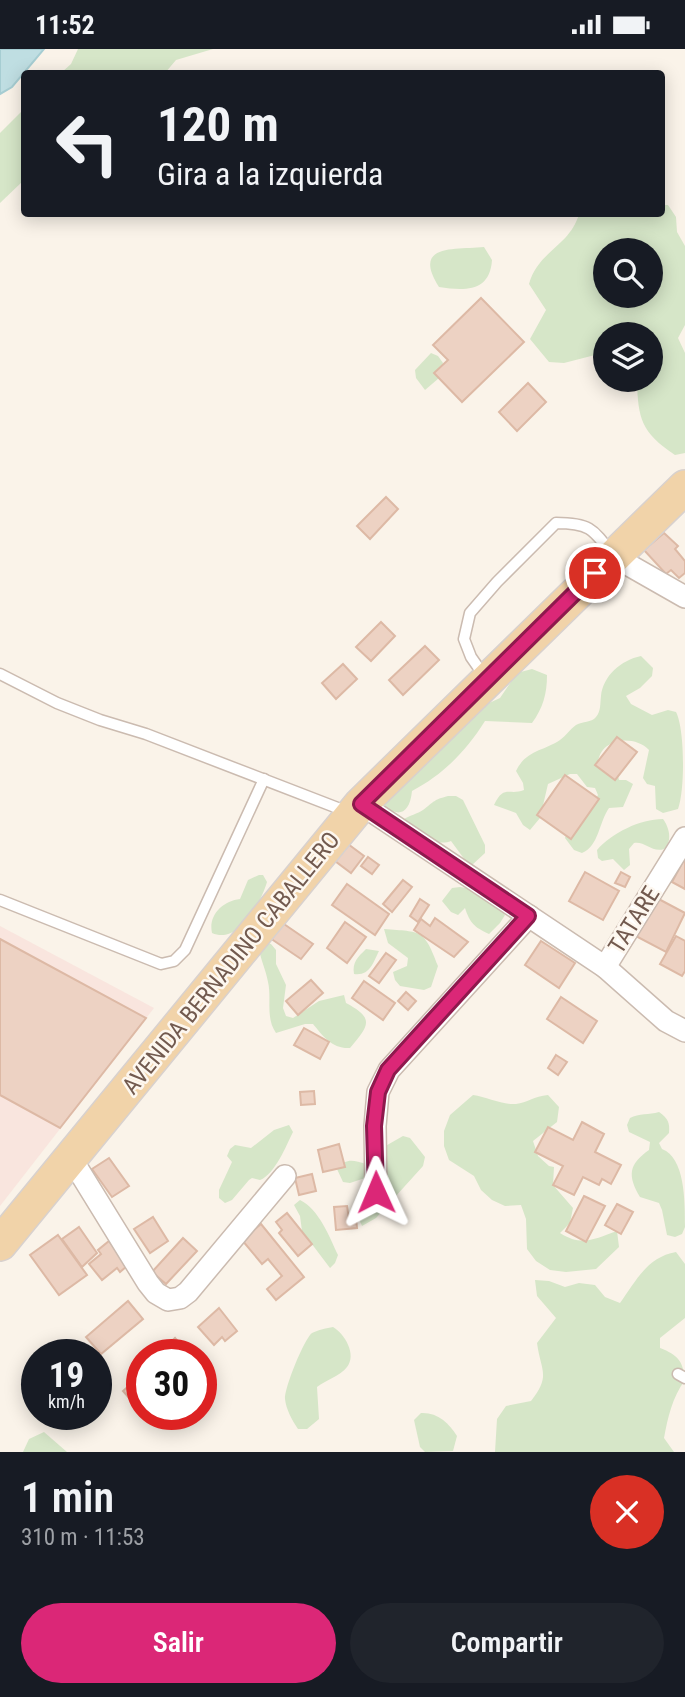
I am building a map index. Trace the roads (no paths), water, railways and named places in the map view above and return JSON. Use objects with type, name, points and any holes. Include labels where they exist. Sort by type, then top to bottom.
[{"type":"main road","name":"AVENIDA BERNADINO CABALLERO","points":[[0,1244],[357,809],[685,487]]},
{"type":"street","points":[[613,556],[685,597]]},
{"type":"street","points":[[357,809],[605,967],[666,1021],[685,1031]]},
{"type":"street","name":"TATARE","points":[[605,967],[685,838]]},
{"type":"street","points":[[376,1192],[374,1126],[378,1092],[388,1070],[528,916]]},
{"type":"street","points":[[71,1158],[148,1283],[156,1293],[168,1300],[180,1298],[188,1292],[285,1176]]},
{"type":"lane","points":[[487,680],[471,657],[464,639],[470,613],[547,531],[556,523],[577,523],[589,527],[613,556]]},
{"type":"lane","points":[[0,674],[57,703],[100,720],[357,809]]},
{"type":"lane","points":[[0,900],[161,964],[174,961],[185,950],[264,779]]},
{"type":"water","points":[[0,49],[44,49],[26,70],[21,70],[21,76],[12,87],[0,94]]}]
